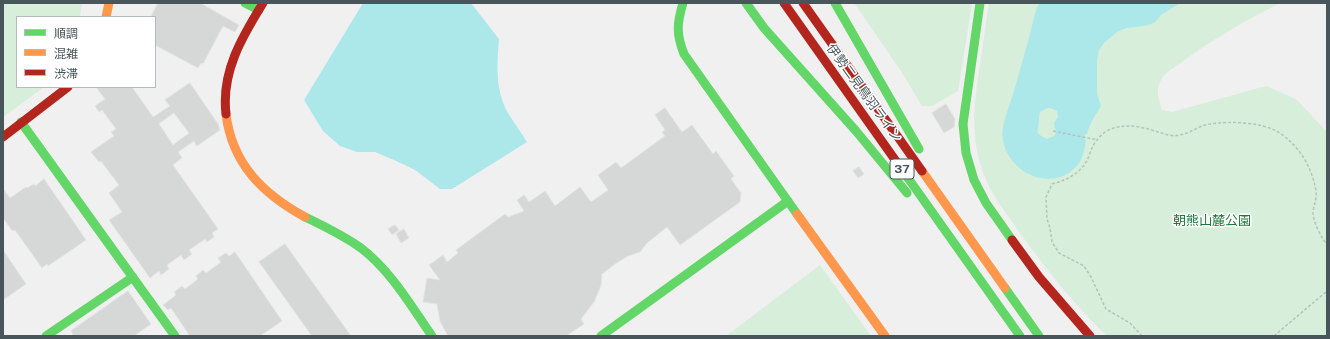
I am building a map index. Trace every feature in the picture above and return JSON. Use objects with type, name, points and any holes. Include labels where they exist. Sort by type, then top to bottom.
[{"type":"street","points":[[106,16],[109,3]]},
{"type":"street","points":[[244,3],[261,7],[243,34],[230,68],[227,84],[227,121],[232,139],[246,167],[253,178],[271,195],[289,207],[344,238],[374,260],[396,285],[432,336]]},
{"type":"street","points":[[683,3],[678,20],[678,39],[684,54],[885,336]]},
{"type":"street","points":[[746,3],[764,28],[856,132],[920,208],[942,237],[980,278]]},
{"type":"street","name":"伊勢二見鳥羽ライン","points":[[784,3],[1020,336]]},
{"type":"street","name":"伊勢二見鳥羽ライン","points":[[804,3],[1039,336]]},
{"type":"street","points":[[835,3],[933,171],[944,203]]},
{"type":"street","points":[[980,3],[963,124],[966,153],[974,180],[986,203],[1039,277],[1090,336]]},
{"type":"street","points":[[3,137],[67,88]]},
{"type":"street","points":[[21,122],[175,336]]},
{"type":"street","points":[[601,336],[788,201]]},
{"type":"street","points":[[46,336],[133,277]]},
{"type":"path","points":[[1142,336],[1130,323],[1106,309],[1091,276],[1084,266],[1059,253],[1052,242],[1047,219],[1046,197],[1052,184],[1061,182],[1079,171],[1087,161],[1092,147],[1110,129],[1128,126],[1140,127],[1168,135],[1179,135],[1208,124],[1238,122],[1267,127],[1278,132],[1302,153],[1309,166],[1317,200],[1313,212],[1316,225],[1327,245]]},
{"type":"path","points":[[1053,131],[1098,140]]},
{"type":"path","points":[[1274,336],[1327,291]]},
{"type":"green space","points":[[3,3],[82,3],[80,16],[16,16],[16,88],[43,88],[3,117]]},
{"type":"green space","points":[[854,3],[972,3],[958,91],[932,106],[922,106],[901,71]]},
{"type":"green space","name":"朝熊山麓公園","points":[[989,3],[1280,3],[1242,23],[1170,70],[1159,84],[1158,95],[1162,110],[1172,112],[1266,86],[1296,99],[1327,132],[1327,336],[1107,336],[1077,305],[1036,255],[998,202],[989,187],[983,172],[978,157],[974,127],[978,78]]},
{"type":"green space","points":[[820,265],[871,336],[726,336]]},
{"type":"water","points":[[363,3],[471,3],[499,39],[498,77],[501,95],[508,113],[527,142],[452,189],[440,189],[415,170],[375,152],[357,152],[340,146],[323,131],[304,100]]},
{"type":"water","points":[[1039,3],[1180,3],[1161,15],[1154,23],[1126,28],[1117,32],[1104,43],[1099,50],[1097,60],[1097,94],[1101,106],[1091,123],[1087,134],[1085,134],[1084,138],[1086,141],[1082,158],[1076,167],[1066,174],[1055,178],[1033,176],[1023,170],[1007,153],[1002,135],[1004,123]],"holes":[[[1050,108],[1057,111],[1058,117],[1054,123],[1056,133],[1054,136],[1047,139],[1040,135],[1037,131],[1040,112]]]},
{"type":"building","points":[[158,3],[200,3],[239,25],[235,32],[223,26],[203,64],[201,63],[198,68],[156,46],[156,16],[152,16]]},
{"type":"building","points":[[190,83],[218,124],[220,130],[197,146],[194,141],[178,152],[182,158],[173,165],[218,229],[212,233],[214,237],[207,242],[205,239],[189,250],[192,254],[184,260],[181,255],[167,265],[169,269],[161,275],[159,271],[150,278],[109,220],[122,212],[109,193],[119,185],[101,161],[99,162],[91,152],[114,136],[111,132],[116,129],[102,110],[99,112],[95,106],[105,99],[97,88],[133,88],[153,117],[170,106],[165,100]],"holes":[[[174,113],[189,133],[173,145],[159,124]]]},
{"type":"building","points":[[946,104],[955,119],[954,127],[944,133],[932,113]]},
{"type":"building","points":[[665,108],[682,132],[692,125],[713,154],[716,151],[734,176],[731,179],[741,193],[740,202],[680,245],[667,227],[647,243],[640,252],[628,256],[602,274],[601,285],[594,302],[581,319],[584,324],[566,336],[448,336],[440,321],[437,304],[423,302],[427,278],[440,280],[429,265],[443,255],[447,262],[458,253],[456,250],[505,214],[508,217],[524,211],[517,200],[524,195],[529,202],[545,191],[555,206],[580,187],[591,202],[608,190],[598,175],[616,162],[621,168],[665,136],[662,132],[665,130],[655,115]]},
{"type":"building","points":[[859,167],[864,174],[858,178],[853,171]]},
{"type":"building","points":[[44,179],[86,240],[48,266],[47,264],[42,268],[15,230],[13,231],[11,229],[3,218],[3,189],[10,198],[26,187],[27,188],[34,184],[35,186]]},
{"type":"building","points":[[395,225],[399,230],[392,235],[388,229]]},
{"type":"building","points":[[404,229],[409,238],[401,243],[396,234]]},
{"type":"building","points":[[285,244],[351,336],[312,336],[259,262]]},
{"type":"building","points":[[3,250],[26,284],[3,300]]},
{"type":"building","points":[[235,252],[282,321],[260,336],[190,336],[171,308],[168,310],[163,305],[176,295],[174,292],[182,286],[185,289],[198,279],[196,276],[203,270],[206,273],[221,262],[218,258],[226,253],[229,256]]},
{"type":"building","points":[[128,291],[151,324],[134,336],[74,336],[71,331]]},
{"type":"traffic: fast","points":[[245,3],[259,10]]},
{"type":"traffic: fast","points":[[683,3],[678,28],[684,54],[797,214]]},
{"type":"traffic: fast","points":[[746,3],[764,28],[856,131],[907,193]]},
{"type":"traffic: fast","points":[[835,3],[919,149]]},
{"type":"traffic: fast","points":[[980,3],[963,124],[966,153],[974,180],[986,203],[1012,240]]},
{"type":"traffic: fast","points":[[21,122],[175,336]]},
{"type":"traffic: fast","points":[[898,164],[1020,336]]},
{"type":"traffic: fast","points":[[601,336],[788,201]]},
{"type":"traffic: fast","points":[[305,217],[348,239],[372,257],[400,289],[432,336]]},
{"type":"traffic: fast","points":[[46,336],[133,277]]},
{"type":"traffic: fast","points":[[1005,288],[1039,336]]},
{"type":"traffic: slow","points":[[106,16],[109,3]]},
{"type":"traffic: slow","points":[[226,114],[229,132],[235,148],[252,176],[276,198],[305,217]]},
{"type":"traffic: slow","points":[[922,171],[1005,288]]},
{"type":"traffic: slow","points":[[797,214],[885,336]]},
{"type":"traffic: jam","points":[[226,114],[225,99],[230,69],[241,42],[263,3]]},
{"type":"traffic: jam","points":[[784,3],[898,164]]},
{"type":"traffic: jam","points":[[803,3],[922,171]]},
{"type":"traffic: jam","points":[[3,137],[67,88]]},
{"type":"traffic: jam","points":[[1012,240],[1039,277],[1090,336]]}]
